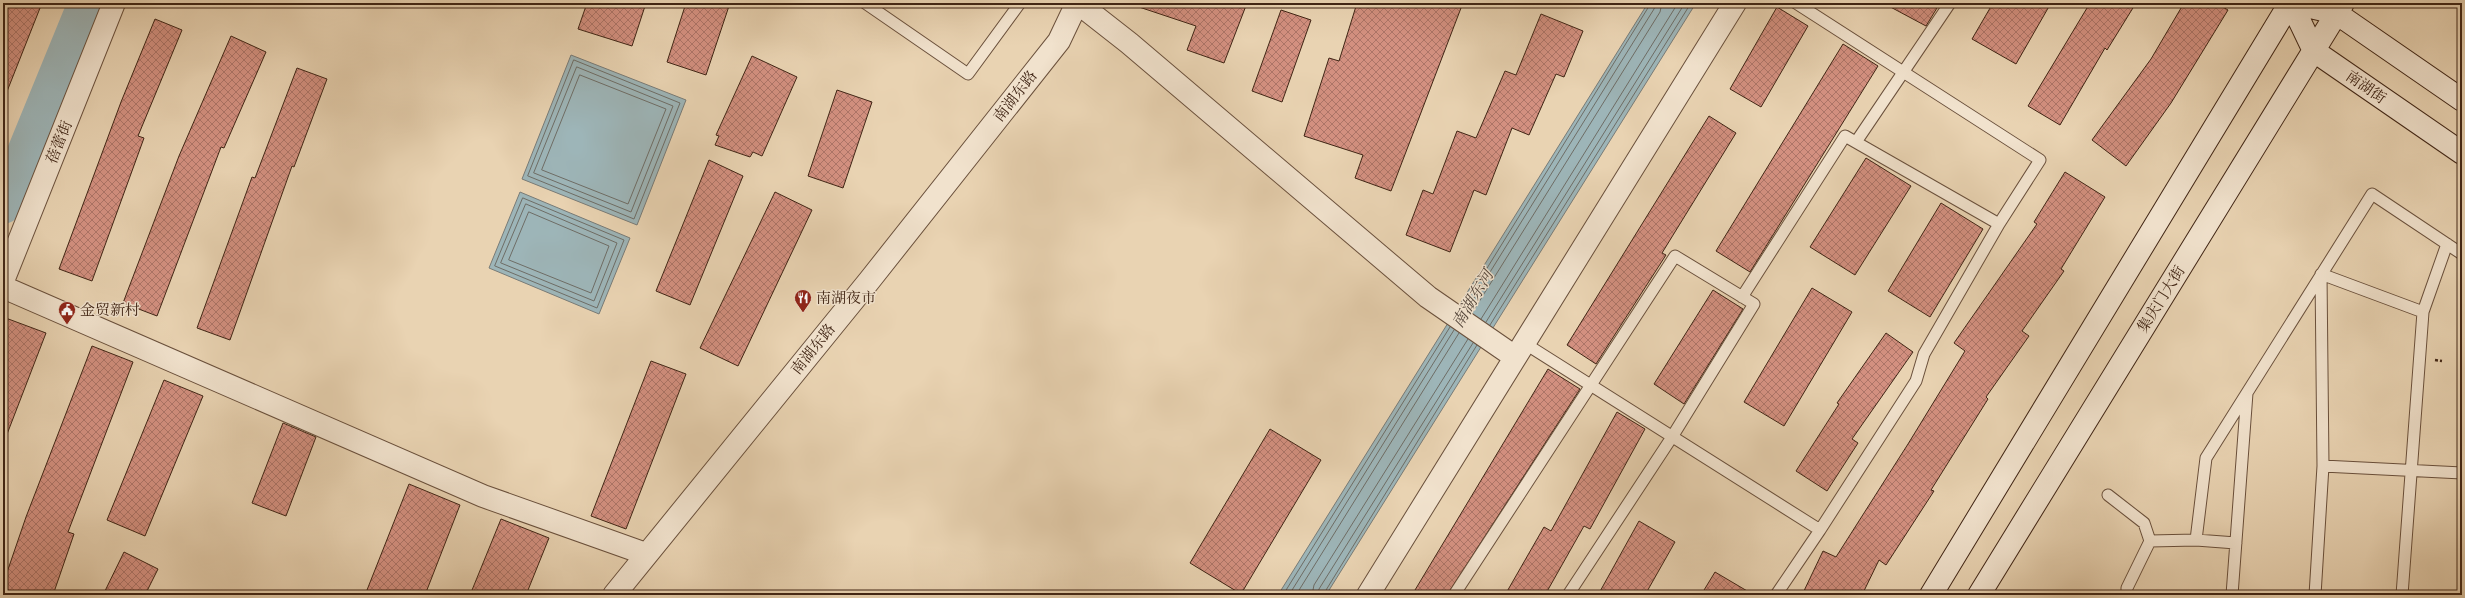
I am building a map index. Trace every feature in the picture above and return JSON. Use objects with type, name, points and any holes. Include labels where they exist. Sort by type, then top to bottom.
[{"type":"street","name":"蓓蕾街","points":[[3,281],[114,3]]},
{"type":"street","points":[[1078,3],[1128,43],[1428,297],[1477,329],[1520,350]]},
{"type":"street","name":"南湖东路","points":[[614,595],[869,281],[1054,47],[1078,3]]},
{"type":"street","points":[[1368,595],[1735,3]]},
{"type":"street","points":[[1931,595],[2290,3]]},
{"type":"street","name":"南湖街","points":[[2290,3],[2314,51],[2462,153]]},
{"type":"street","points":[[2294,3],[2340,8],[2462,100]]},
{"type":"street","name":"集庆门大街","points":[[1979,595],[2340,8]]},
{"type":"street","points":[[3,287],[483,496],[646,554]]},
{"type":"lane","points":[[865,3],[968,74],[1020,3]]},
{"type":"lane","points":[[1776,595],[1820,530],[1916,381],[1924,354],[1999,224],[2040,160],[1796,3]]},
{"type":"lane","points":[[1856,142],[1902,71],[1950,3]]},
{"type":"lane","points":[[1742,297],[1845,136],[1999,224]]},
{"type":"lane","points":[[2196,540],[2206,458],[2372,194],[2462,254]]},
{"type":"lane","points":[[2402,595],[2423,312],[2447,244]]},
{"type":"lane","points":[[1454,595],[1675,256],[1754,304],[1672,436],[1568,595]]},
{"type":"lane","points":[[2321,274],[2423,312]]},
{"type":"lane","points":[[2316,595],[2322,466],[2321,274]]},
{"type":"lane","points":[[1520,350],[1591,385],[1820,530]]},
{"type":"lane","points":[[2232,595],[2247,391]]},
{"type":"lane","points":[[2322,466],[2462,473]]},
{"type":"lane","points":[[2108,495],[2144,523],[2150,541],[2127,588],[2127,595]]},
{"type":"lane","points":[[2150,541],[2196,540],[2236,543]]},
{"type":"water","name":"南湖东河","points":[[1648,3],[1696,3],[1326,595],[1278,595]]},
{"type":"water","points":[[571,55],[686,100],[637,225],[522,179]]},
{"type":"water","points":[[520,192],[630,238],[599,314],[489,268]]},
{"type":"building","points":[[3,3],[42,3],[4,99],[3,99]]},
{"type":"building","points":[[587,3],[646,3],[632,46],[578,29]]},
{"type":"building","points":[[686,3],[730,3],[706,75],[667,62]]},
{"type":"building","points":[[1136,3],[1247,3],[1224,63],[1187,50],[1196,26],[1136,6]]},
{"type":"building","points":[[1357,3],[1448,3],[1461,8],[1391,191],[1355,178],[1363,155],[1304,136],[1329,58],[1339,61]]},
{"type":"building","points":[[1883,3],[1940,3],[1926,26]]},
{"type":"building","points":[[1993,3],[2051,3],[2016,64],[1972,39]]},
{"type":"building","points":[[2090,3],[2136,3],[2107,50],[2105,48],[2060,125],[2028,106]]},
{"type":"building","points":[[2184,3],[2216,3],[2228,10],[2171,103],[2126,166],[2092,140],[2151,59]]},
{"type":"building","points":[[1777,7],[1808,26],[1761,107],[1730,89]]},
{"type":"building","points":[[1281,10],[1311,20],[1282,102],[1252,91]]},
{"type":"building","points":[[1541,14],[1583,31],[1564,77],[1556,74],[1529,135],[1512,128],[1486,195],[1474,190],[1450,252],[1406,235],[1423,190],[1433,194],[1457,131],[1476,138],[1505,71],[1516,75]]},
{"type":"building","points":[[155,19],[182,30],[138,136],[144,138],[92,281],[59,269],[121,102]]},
{"type":"building","points":[[231,36],[266,52],[224,148],[221,147],[157,316],[123,303],[179,156]]},
{"type":"building","points":[[1843,44],[1878,66],[1750,272],[1716,251]]},
{"type":"building","points":[[752,56],[797,77],[762,156],[753,152],[750,157],[715,145],[719,136],[716,135]]},
{"type":"building","points":[[297,68],[327,79],[294,167],[292,166],[230,340],[197,328],[252,177],[255,178]]},
{"type":"building","points":[[837,90],[872,102],[843,188],[808,176]]},
{"type":"building","points":[[1709,116],[1736,133],[1662,253],[1666,255],[1596,364],[1567,345]]},
{"type":"building","points":[[1866,158],[1911,186],[1855,275],[1810,247]]},
{"type":"building","points":[[709,160],[743,176],[690,305],[656,291]]},
{"type":"building","points":[[2065,172],[2105,197],[2061,269],[2064,271],[2022,331],[2029,336],[1986,397],[1988,399],[1931,490],[1934,491],[1886,565],[1879,560],[1862,595],[1802,595],[1823,551],[1836,557],[1908,444],[1965,351],[1954,343],[2037,224],[2034,222]]},
{"type":"building","points":[[775,192],[812,210],[738,366],[700,348]]},
{"type":"building","points":[[1941,203],[1983,229],[1930,317],[1888,291]]},
{"type":"building","points":[[1812,288],[1852,312],[1784,426],[1744,402]]},
{"type":"building","points":[[1713,290],[1743,309],[1684,404],[1654,384]]},
{"type":"building","points":[[3,317],[46,333],[4,442],[3,442]]},
{"type":"building","points":[[1886,333],[1913,352],[1852,439],[1858,443],[1827,491],[1796,471],[1839,404],[1837,403]]},
{"type":"building","points":[[92,346],[133,362],[68,532],[74,534],[53,595],[22,595],[3,588],[3,584],[26,517]]},
{"type":"building","points":[[651,361],[686,374],[626,529],[591,516]]},
{"type":"building","points":[[1548,369],[1580,389],[1447,595],[1412,595]]},
{"type":"building","points":[[164,380],[203,396],[145,536],[107,520]]},
{"type":"building","points":[[1617,412],[1645,429],[1590,529],[1584,526],[1545,595],[1505,595],[1544,527],[1551,531]]},
{"type":"building","points":[[283,423],[316,437],[286,516],[252,503]]},
{"type":"building","points":[[1270,429],[1321,460],[1241,594],[1190,563]]},
{"type":"building","points":[[409,484],[460,505],[425,595],[379,595],[367,590]]},
{"type":"building","points":[[501,519],[549,538],[526,595],[470,595]]},
{"type":"building","points":[[1639,521],[1675,542],[1645,595],[1598,595]]},
{"type":"building","points":[[124,552],[158,569],[145,595],[103,595]]},
{"type":"building","points":[[1715,572],[1754,595],[1701,595]]},
{"type":"waterway","points":[[3,206],[86,3]]},
{"type":"place","name":"南湖夜市","points":[[803,313]]},
{"type":"place","name":"金贸新村","points":[[67,325]]}]
